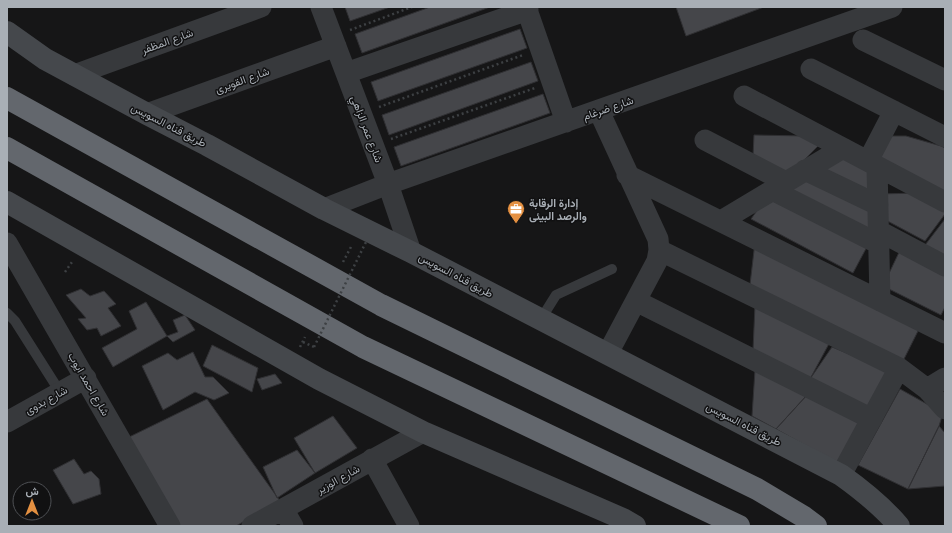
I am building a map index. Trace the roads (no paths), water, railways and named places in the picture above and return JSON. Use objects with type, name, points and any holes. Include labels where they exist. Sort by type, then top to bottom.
[{"type":"highway","points":[[7,98],[381,304],[758,489],[816,526]]},
{"type":"highway","points":[[7,148],[370,351],[739,526]]},
{"type":"street","name":"شارع المظفر","points":[[74,75],[261,7]]},
{"type":"street","name":"شارع عمر الزاهي","points":[[321,7],[388,184],[411,252]]},
{"type":"street","name":"شارع ضرغام","points":[[324,209],[388,184],[892,7]]},
{"type":"street","points":[[346,73],[527,9],[566,122]]},
{"type":"street","name":"طريق قناه السويس","points":[[7,32],[45,59],[324,209],[363,234],[411,252],[841,475],[867,493],[899,526]]},
{"type":"street","points":[[863,40],[945,80]]},
{"type":"street","name":"شارع القويرى","points":[[147,114],[334,41]]},
{"type":"street","points":[[811,69],[945,137]]},
{"type":"street","points":[[744,96],[945,202]]},
{"type":"street","points":[[599,111],[658,239],[659,250],[657,261],[608,353]]},
{"type":"street","points":[[880,301],[878,205],[872,163],[894,111]]},
{"type":"street","points":[[705,140],[779,186],[879,238],[945,266]]},
{"type":"street","points":[[721,221],[843,148]]},
{"type":"street","points":[[806,170],[878,205]]},
{"type":"street","points":[[627,174],[945,333]]},
{"type":"street","points":[[7,202],[292,362],[319,379],[423,432],[623,524]]},
{"type":"street","name":"شارع احمد ايوب","points":[[7,243],[170,526]]},
{"type":"street","points":[[659,250],[899,368],[927,389],[945,409]]},
{"type":"street","points":[[636,301],[872,419]]},
{"type":"street","points":[[841,475],[899,368]]},
{"type":"street","name":"شارع بدوى","points":[[7,422],[86,378]]},
{"type":"street","points":[[927,389],[945,378]]},
{"type":"street","name":"شارع الوزير","points":[[252,526],[288,517],[372,459],[423,432]]},
{"type":"street","points":[[372,459],[409,526]]},
{"type":"lane","points":[[542,319],[556,295],[612,269]]},
{"type":"lane","points":[[7,313],[15,321],[60,392]]},
{"type":"place","name":"إدارة الرقابة والرصد البيئى","points":[[516,224]]}]
